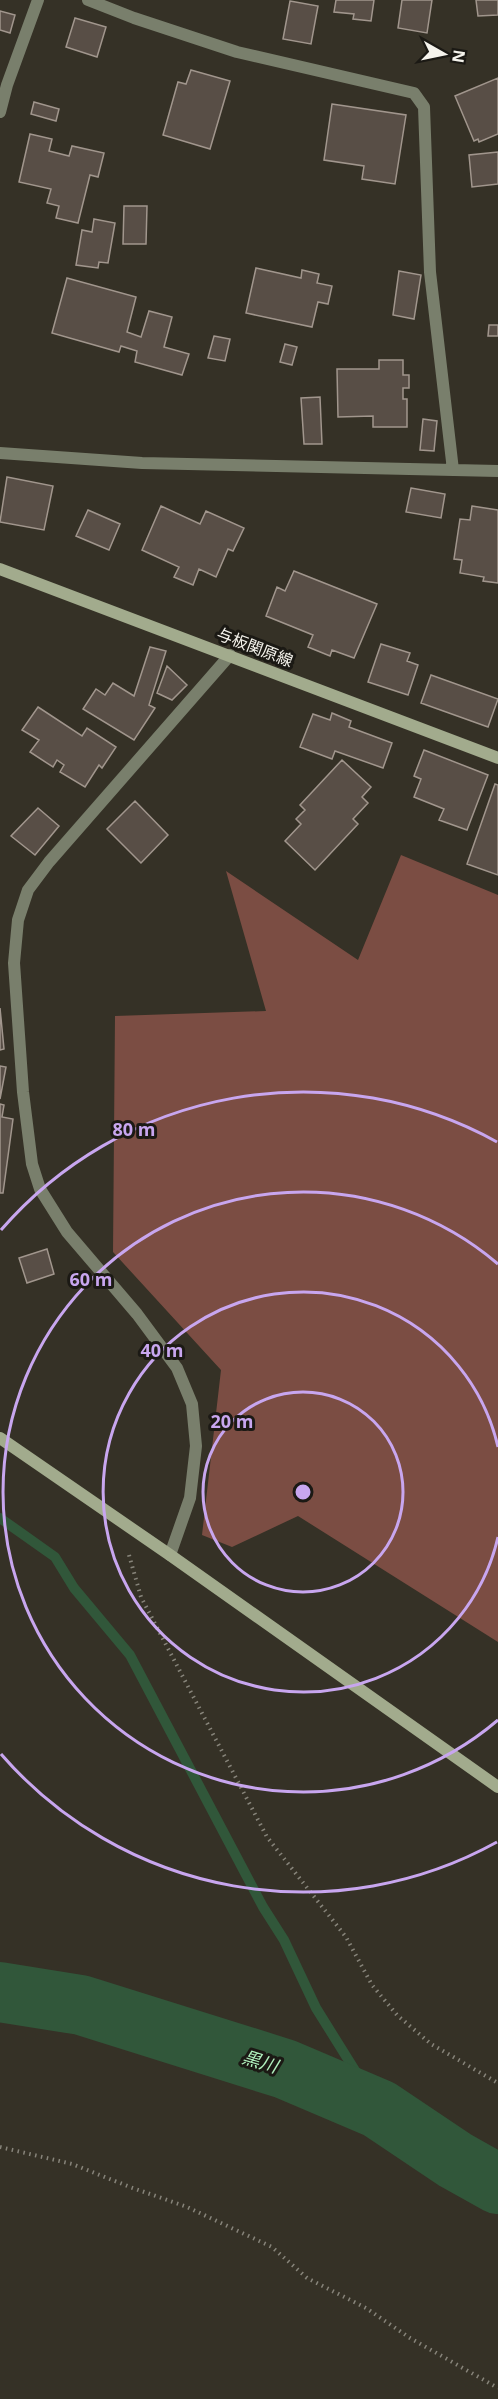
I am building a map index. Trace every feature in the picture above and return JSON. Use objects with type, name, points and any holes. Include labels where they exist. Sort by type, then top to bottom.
[{"type":"street","points":[[0,112],[7,85],[38,0]]},
{"type":"street","points":[[88,0],[134,18],[237,52],[414,93],[424,107],[430,272],[453,470]]},
{"type":"street","points":[[0,453],[142,463],[498,471]]},
{"type":"street","name":"与板関原線","points":[[0,569],[498,758]]},
{"type":"street","points":[[170,1555],[190,1498],[196,1446],[192,1404],[177,1368],[137,1314],[68,1232],[40,1189],[32,1164],[14,963],[18,920],[28,890],[49,862],[230,655]]},
{"type":"street","points":[[0,1438],[498,1786]]},
{"type":"path","points":[[120,1522],[141,1598],[267,1837],[346,1937],[372,1985],[397,2015],[431,2044],[498,2083]]},
{"type":"path","points":[[0,2147],[72,2164],[187,2207],[272,2247],[307,2278],[366,2308],[446,2360],[498,2388]]},
{"type":"shaded area","points":[[401,855],[498,895],[498,1642],[298,1516],[232,1547],[202,1535],[221,1370],[113,1252],[115,1016],[266,1011],[226,871],[358,960]]},
{"type":"building","points":[[336,0],[374,0],[371,21],[353,19],[354,14],[334,12]]},
{"type":"building","points":[[402,0],[432,0],[427,33],[398,28]]},
{"type":"building","points":[[476,0],[498,0],[498,15],[478,16]]},
{"type":"building","points":[[290,1],[318,6],[311,44],[283,39]]},
{"type":"building","points":[[0,11],[15,15],[10,33],[0,30]]},
{"type":"building","points":[[75,18],[106,27],[97,57],[66,47]]},
{"type":"building","points":[[191,70],[230,81],[210,149],[163,135],[178,82],[186,84]]},
{"type":"building","points":[[498,78],[498,134],[479,142],[478,139],[474,141],[455,96]]},
{"type":"building","points":[[34,102],[59,109],[56,121],[31,114]]},
{"type":"building","points":[[332,104],[406,115],[395,184],[362,179],[364,166],[324,160]]},
{"type":"building","points":[[30,134],[52,139],[49,151],[69,156],[72,146],[104,153],[98,177],[90,175],[78,223],[56,218],[59,206],[47,203],[51,189],[19,182]]},
{"type":"building","points":[[498,152],[498,184],[472,187],[469,155]]},
{"type":"building","points":[[124,206],[147,206],[146,244],[123,244]]},
{"type":"building","points":[[94,219],[115,223],[108,263],[99,262],[98,268],[76,265],[82,230],[92,232]]},
{"type":"building","points":[[256,268],[301,278],[302,270],[319,274],[317,283],[332,286],[328,304],[318,302],[312,327],[246,313]]},
{"type":"building","points":[[399,271],[421,275],[414,319],[393,315]]},
{"type":"building","points":[[67,278],[136,297],[127,332],[141,337],[149,311],[172,317],[164,347],[189,354],[182,375],[135,362],[137,351],[121,346],[119,352],[52,333]]},
{"type":"building","points":[[489,325],[498,325],[498,336],[488,336]]},
{"type":"building","points":[[214,336],[230,339],[225,361],[208,358]]},
{"type":"building","points":[[285,344],[297,347],[292,365],[280,362]]},
{"type":"building","points":[[379,360],[403,360],[403,375],[409,375],[409,388],[403,388],[403,399],[407,399],[407,427],[373,427],[373,416],[338,417],[337,369],[379,369]]},
{"type":"building","points":[[320,397],[322,444],[304,444],[301,398]]},
{"type":"building","points":[[423,419],[437,421],[434,451],[420,450]]},
{"type":"building","points":[[7,477],[53,486],[44,530],[0,522]]},
{"type":"building","points":[[411,488],[445,494],[441,518],[406,512]]},
{"type":"building","points":[[161,506],[200,524],[206,511],[244,528],[233,551],[228,549],[216,577],[199,569],[193,585],[174,577],[179,567],[142,550]]},
{"type":"building","points":[[472,506],[498,510],[498,583],[483,581],[484,577],[460,573],[462,560],[454,559],[460,519],[470,520]]},
{"type":"building","points":[[88,510],[120,524],[109,550],[76,536]]},
{"type":"building","points":[[294,571],[377,604],[354,658],[332,650],[330,656],[308,647],[313,635],[266,616],[277,587],[285,591]]},
{"type":"building","points":[[381,644],[410,653],[407,661],[418,665],[408,695],[368,682]]},
{"type":"building","points":[[150,647],[166,651],[149,705],[155,708],[134,740],[83,709],[96,689],[105,695],[113,683],[134,696]]},
{"type":"building","points":[[167,666],[187,685],[172,700],[157,693]]},
{"type":"building","points":[[431,675],[498,699],[488,727],[421,703]]},
{"type":"building","points":[[38,707],[82,736],[87,728],[116,747],[102,768],[99,765],[85,787],[60,772],[64,765],[57,760],[53,767],[30,752],[39,740],[22,730]]},
{"type":"building","points":[[332,713],[351,721],[349,727],[392,743],[383,768],[335,751],[332,759],[300,747],[313,714],[330,720]]},
{"type":"building","points":[[424,750],[488,775],[467,830],[439,820],[444,809],[414,797],[421,779],[414,776]]},
{"type":"building","points":[[342,760],[371,787],[362,797],[368,803],[353,819],[358,824],[315,870],[285,841],[301,824],[296,819],[305,810],[300,805]]},
{"type":"building","points":[[495,784],[498,785],[498,875],[467,864]]},
{"type":"building","points":[[135,801],[168,835],[141,863],[107,829]]},
{"type":"building","points":[[38,808],[59,826],[35,855],[11,836]]},
{"type":"building","points":[[0,1008],[4,1049],[0,1050]]},
{"type":"building","points":[[0,1066],[6,1067],[0,1099]]},
{"type":"building","points":[[0,1104],[4,1105],[2,1117],[13,1119],[3,1193],[0,1193]]},
{"type":"building","points":[[47,1249],[54,1274],[27,1283],[19,1258]]},
{"type":"waterway","points":[[0,1518],[55,1557],[74,1588],[130,1655],[263,1907],[284,1940],[316,2008],[379,2109]]},
{"type":"waterway","name":"黒川","points":[[0,1992],[81,2005],[285,2069],[379,2109],[455,2160],[498,2184]]}]
